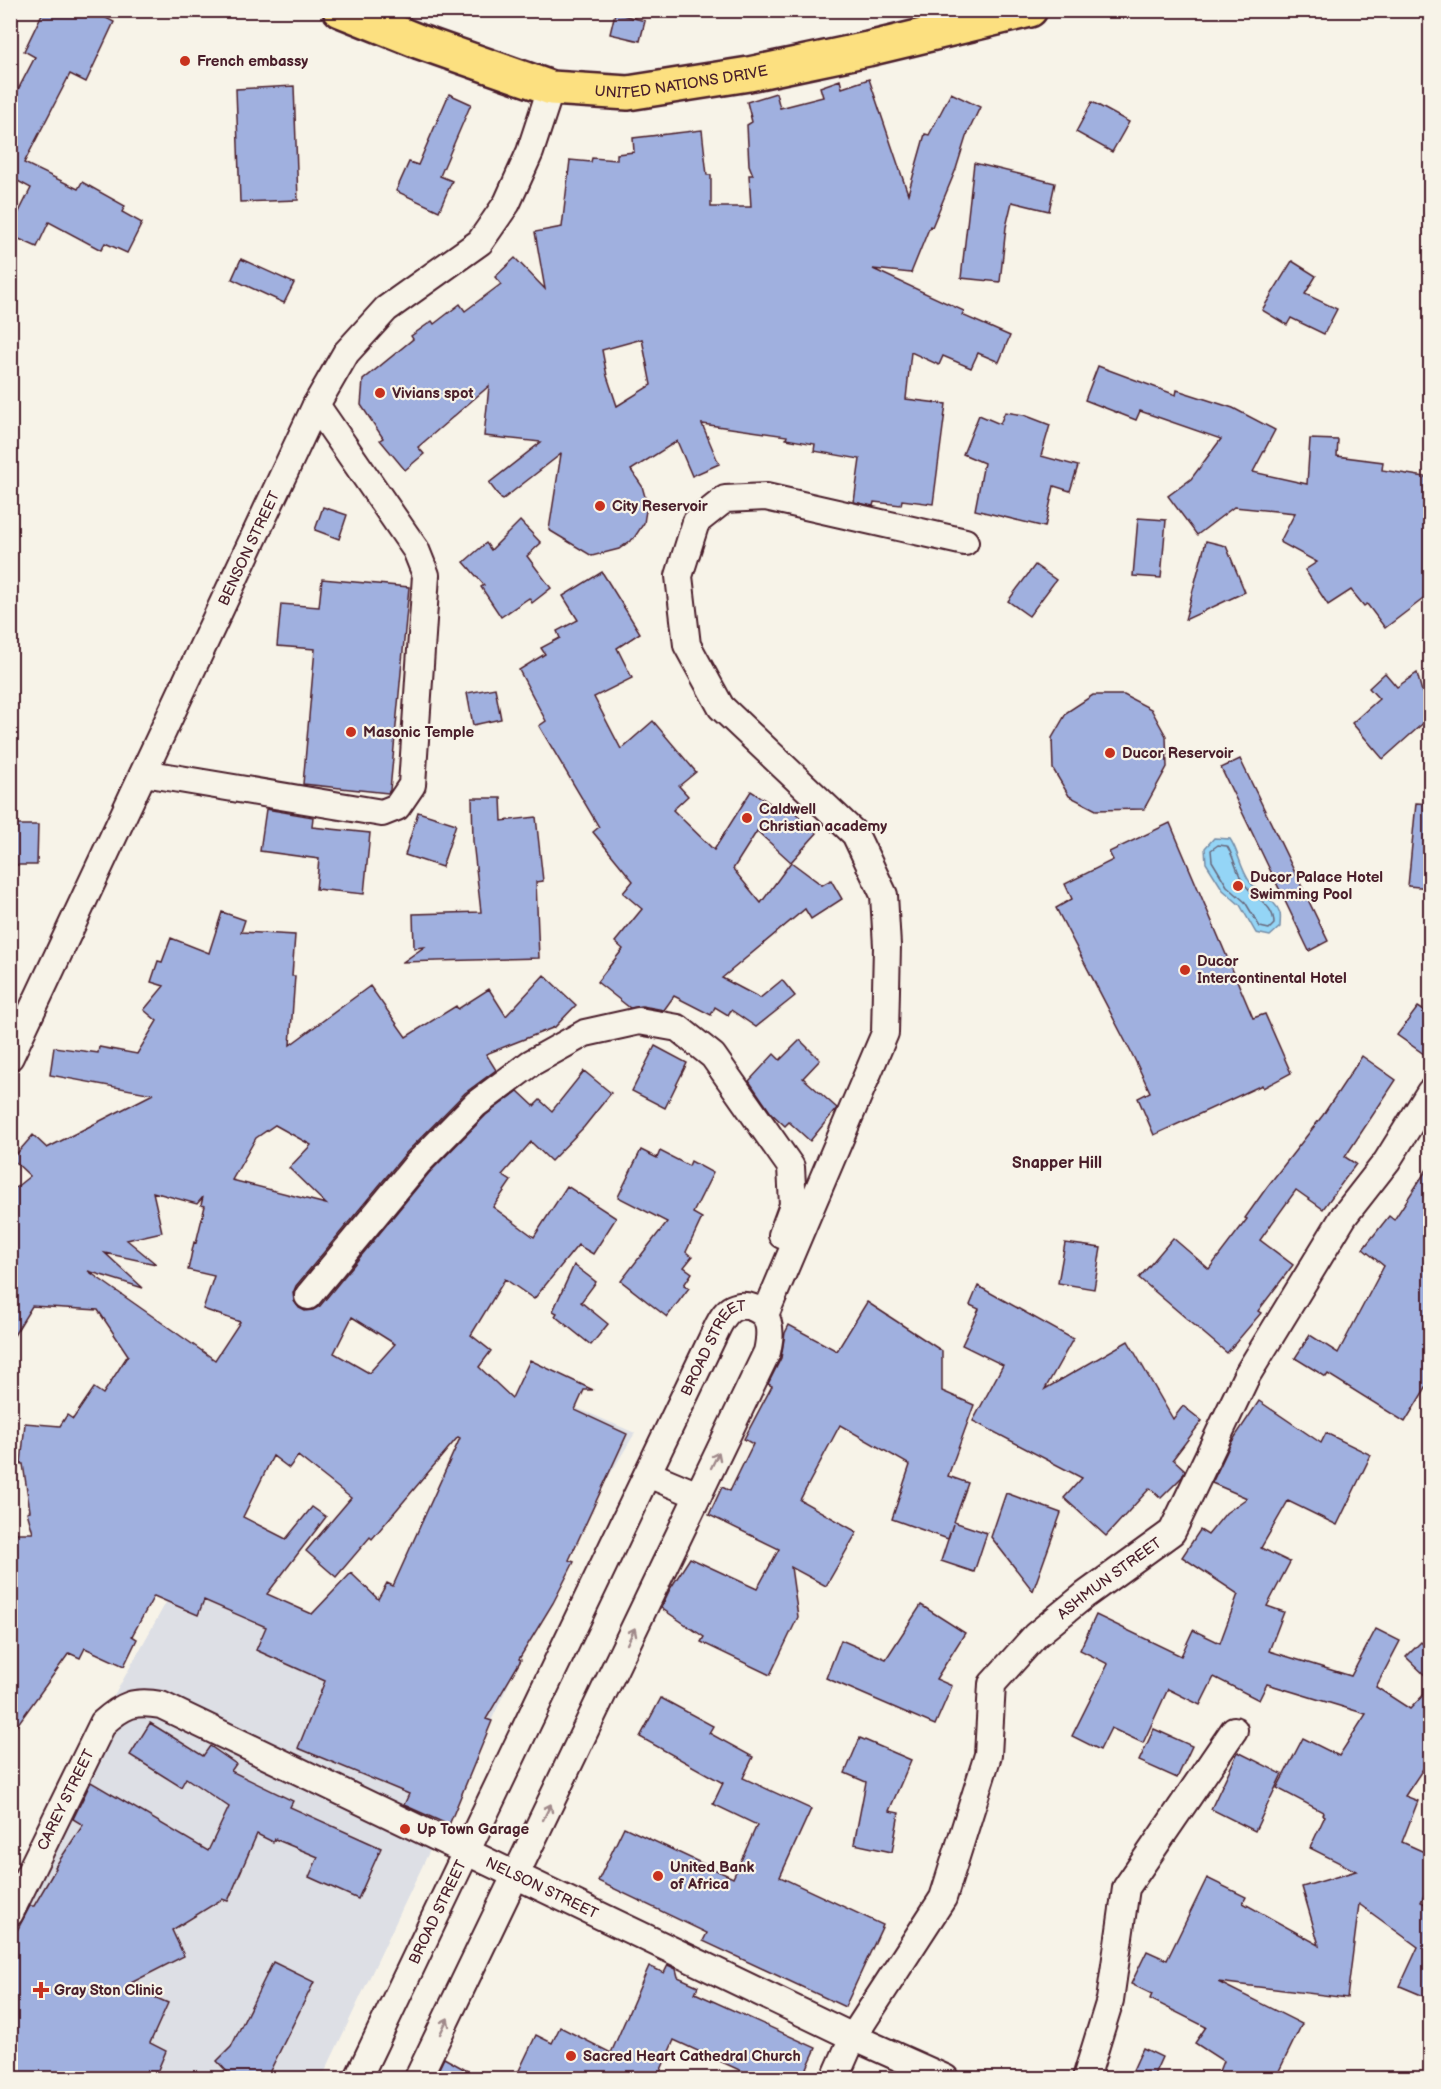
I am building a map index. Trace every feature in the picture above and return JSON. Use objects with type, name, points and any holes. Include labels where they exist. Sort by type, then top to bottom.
[{"type":"main road","name":"UNITED NATIONS DRIVE","points":[[340,10],[420,42],[551,88],[627,93],[749,74],[867,49],[1030,10]]},
{"type":"street","name":"BENSON STREET","points":[[10,1057],[316,405],[346,353],[386,309],[480,242],[507,203],[530,152],[551,88]]},
{"type":"street","points":[[144,773],[382,813],[397,807],[412,784],[426,575],[416,550],[316,405]]},
{"type":"street","points":[[760,1312],[885,1033],[887,946],[884,895],[855,834],[721,707],[687,645],[679,576],[696,522],[725,499],[766,496],[965,542]]},
{"type":"street","points":[[308,1296],[418,1163],[476,1104],[531,1063],[585,1033],[639,1022],[678,1028],[713,1056],[791,1167],[793,1205],[760,1312]]},
{"type":"street","name":"ASHMUN STREET","points":[[835,2079],[853,2037],[943,1898],[988,1755],[992,1684],[1036,1635],[1084,1595],[1172,1532],[1247,1375],[1344,1216],[1387,1161],[1431,1092]]},
{"type":"street","name":"BROAD STREET","points":[[358,2079],[725,1313],[734,1307],[744,1305],[760,1312],[770,1337],[767,1352],[418,2079]]},
{"type":"street","points":[[648,1474],[698,1495]]},
{"type":"street","name":"NELSON STREET","points":[[136,1703],[161,1705],[186,1715],[853,2037],[945,2079]]},
{"type":"street","name":"CAREY STREET","points":[[10,1913],[103,1723],[118,1709],[136,1703]]},
{"type":"street","points":[[1086,2079],[1110,2000],[1126,1888],[1234,1730]]},
{"type":"shaded area","points":[[577,1408],[635,1433],[600,1491],[322,2078],[11,2078],[11,1881],[183,1572],[410,1652],[544,1482]]},
{"type":"water","name":"Ducor Palace Hotel Swimming Pool","points":[[1214,838],[1230,839],[1250,882],[1278,908],[1280,927],[1270,936],[1256,933],[1240,905],[1223,890],[1206,863],[1205,848]]},
{"type":"building","points":[[44,10],[91,10],[114,22],[86,82],[70,74],[24,163],[78,189],[82,182],[125,206],[122,212],[142,223],[127,253],[105,243],[101,250],[49,222],[37,247],[10,235],[10,230],[31,188],[16,180],[10,190],[10,105],[35,57],[24,51]]},
{"type":"building","points":[[615,13],[645,21],[640,41],[610,34]]},
{"type":"building","points":[[869,79],[908,194],[925,134],[929,135],[951,93],[980,107],[911,273],[873,269],[964,311],[962,315],[1010,336],[999,362],[978,353],[971,368],[943,356],[939,365],[911,352],[906,399],[946,404],[933,504],[902,500],[901,505],[874,502],[873,506],[854,502],[860,459],[814,451],[815,444],[786,439],[787,436],[702,424],[719,464],[692,476],[677,441],[631,470],[642,486],[647,504],[644,523],[634,538],[619,549],[592,556],[549,530],[561,454],[502,500],[489,483],[541,442],[484,436],[489,386],[418,447],[424,454],[405,470],[380,440],[383,438],[361,405],[363,380],[413,339],[411,336],[432,321],[434,324],[460,304],[465,311],[501,284],[495,277],[515,258],[545,289],[535,232],[562,227],[570,160],[591,162],[592,158],[617,160],[617,154],[634,152],[633,138],[702,130],[707,175],[711,175],[711,207],[751,207],[749,175],[753,175],[749,165],[747,125],[752,122],[747,102],[776,93],[780,108],[823,97],[820,87],[840,80],[842,88]],"holes":[[[642,339],[651,385],[617,406],[607,376],[602,350]]]},
{"type":"building","points":[[294,86],[298,200],[240,202],[236,89]]},
{"type":"building","points":[[449,94],[471,104],[440,176],[452,181],[439,211],[396,191],[409,162],[418,165]]},
{"type":"building","points":[[1092,102],[1129,122],[1112,152],[1076,132]]},
{"type":"building","points":[[974,163],[1055,183],[1049,211],[1012,202],[1006,227],[1000,282],[961,278]]},
{"type":"building","points":[[241,259],[294,283],[284,303],[232,279]]},
{"type":"building","points":[[1292,261],[1316,276],[1305,294],[1337,309],[1324,334],[1291,318],[1287,325],[1262,310]]},
{"type":"building","points":[[1098,366],[1176,395],[1177,390],[1233,408],[1275,430],[1253,472],[1307,484],[1310,439],[1338,440],[1337,456],[1383,462],[1382,470],[1431,478],[1431,593],[1385,628],[1367,604],[1364,606],[1351,590],[1328,605],[1305,570],[1317,562],[1280,542],[1295,513],[1234,507],[1197,535],[1168,496],[1191,479],[1221,439],[1140,411],[1136,420],[1085,400]]},
{"type":"building","points":[[1005,412],[1024,415],[1050,425],[1041,456],[1078,466],[1070,491],[1054,486],[1045,527],[975,510],[984,463],[963,454],[979,415],[1000,424]]},
{"type":"building","points":[[323,507],[347,515],[339,539],[315,530]]},
{"type":"building","points":[[1138,518],[1166,520],[1161,578],[1133,576]]},
{"type":"building","points":[[520,521],[541,543],[527,556],[551,588],[532,603],[529,598],[501,617],[481,587],[484,585],[464,562],[486,543],[491,550]]},
{"type":"building","points":[[1206,541],[1226,546],[1245,592],[1185,620]]},
{"type":"building","points":[[1035,565],[1056,580],[1029,616],[1008,601]]},
{"type":"building","points":[[602,572],[640,633],[617,648],[632,678],[594,697],[621,749],[653,721],[696,772],[679,786],[688,796],[673,810],[714,850],[751,791],[785,813],[790,808],[817,833],[791,862],[822,885],[831,880],[842,899],[811,919],[805,909],[722,978],[760,998],[782,980],[795,996],[756,1027],[731,1010],[728,1015],[715,1007],[711,1015],[674,996],[664,1010],[642,1006],[630,1008],[597,982],[623,949],[615,942],[642,909],[623,893],[633,881],[593,832],[599,827],[539,726],[546,721],[519,670],[545,654],[541,648],[560,638],[557,631],[578,620],[563,596]],"holes":[[[757,831],[791,862],[761,903],[733,869]]]},
{"type":"building","name":"Masonic Temple","points":[[322,579],[409,587],[388,793],[303,784],[315,649],[277,646],[281,604],[319,607]]},
{"type":"building","points":[[1385,673],[1397,687],[1417,673],[1429,718],[1383,759],[1352,723],[1379,699],[1369,688]]},
{"type":"building","points":[[495,688],[501,719],[473,725],[467,693]]},
{"type":"building","name":"Ducor Reservoir","points":[[1093,695],[1124,695],[1151,709],[1166,736],[1167,767],[1144,809],[1096,810],[1069,796],[1053,769],[1052,738],[1067,712]]},
{"type":"building","points":[[1240,759],[1328,941],[1309,951],[1221,768]]},
{"type":"building","points":[[472,798],[501,798],[502,821],[536,817],[543,881],[536,882],[539,958],[403,962],[424,947],[414,948],[413,914],[481,912],[473,841]]},
{"type":"building","points":[[1416,803],[1431,804],[1431,888],[1408,886]]},
{"type":"building","points":[[266,809],[313,817],[312,827],[370,833],[364,894],[316,889],[319,859],[260,851]]},
{"type":"building","points":[[418,812],[456,824],[442,867],[405,855]]},
{"type":"building","name":"Ducor Intercontinental Hotel","points":[[1170,823],[1253,1018],[1265,1014],[1291,1073],[1263,1088],[1262,1085],[1154,1135],[1138,1098],[1150,1092],[1056,908],[1072,899],[1065,884],[1113,860],[1109,852]]},
{"type":"building","points":[[10,825],[38,825],[37,865],[10,865]]},
{"type":"building","points":[[222,912],[245,920],[241,932],[295,935],[292,976],[295,976],[290,1045],[370,986],[406,1037],[456,1006],[458,1009],[489,989],[506,1016],[544,975],[576,1005],[555,1027],[486,1054],[496,1070],[465,1093],[406,1153],[296,1286],[293,1293],[294,1301],[299,1308],[305,1311],[320,1306],[429,1173],[486,1115],[518,1091],[534,1106],[540,1100],[552,1111],[584,1071],[611,1093],[584,1127],[551,1161],[531,1142],[502,1175],[511,1181],[493,1207],[534,1237],[567,1186],[616,1218],[593,1254],[578,1245],[534,1299],[505,1279],[471,1335],[491,1351],[479,1367],[512,1398],[530,1360],[593,1390],[584,1390],[575,1410],[627,1434],[569,1560],[574,1562],[486,1719],[492,1721],[449,1825],[404,1805],[409,1794],[298,1748],[325,1681],[256,1650],[266,1627],[204,1600],[198,1615],[154,1596],[132,1636],[137,1639],[124,1666],[85,1648],[80,1658],[69,1653],[10,1735],[10,1533],[33,1533],[27,1512],[30,1511],[23,1464],[21,1464],[25,1423],[60,1426],[67,1415],[73,1419],[94,1388],[103,1394],[128,1355],[98,1310],[32,1306],[10,1342],[10,1192],[30,1176],[12,1159],[33,1135],[47,1148],[153,1094],[50,1075],[54,1047],[98,1053],[99,1047],[137,1054],[157,1021],[144,1010],[164,986],[151,982],[158,961],[162,962],[171,938],[209,953]],"holes":[[[275,1125],[311,1145],[289,1168],[326,1204],[232,1180],[256,1138]],[[153,1192],[197,1204],[203,1197],[201,1205],[205,1206],[188,1270],[214,1276],[203,1309],[240,1322],[215,1360],[88,1271],[143,1288],[105,1253],[156,1264],[127,1240],[162,1232]],[[352,1317],[395,1344],[369,1373],[334,1353]],[[458,1437],[460,1438],[393,1586],[387,1583],[378,1599],[351,1573],[312,1614],[267,1594],[326,1517],[312,1507],[286,1539],[243,1517],[273,1456],[289,1468],[298,1456],[351,1498],[306,1551],[336,1577],[370,1537],[372,1539]]]},
{"type":"building","points":[[1418,1007],[1431,1015],[1431,1059],[1397,1035]]},
{"type":"building","points":[[800,1040],[820,1060],[803,1078],[837,1108],[810,1141],[789,1122],[785,1126],[771,1113],[749,1081],[774,1054],[780,1060]]},
{"type":"building","points":[[655,1046],[687,1063],[665,1108],[632,1091]]},
{"type":"building","points":[[1362,1056],[1396,1080],[1345,1157],[1356,1164],[1323,1209],[1296,1190],[1260,1240],[1293,1265],[1258,1311],[1261,1313],[1227,1353],[1139,1278],[1173,1238],[1209,1269],[1247,1219],[1245,1218],[1267,1187],[1323,1115]]},
{"type":"building","points":[[641,1150],[657,1158],[660,1151],[689,1166],[691,1161],[713,1173],[693,1213],[702,1218],[686,1252],[692,1257],[684,1267],[692,1273],[684,1285],[689,1288],[667,1317],[621,1281],[667,1222],[618,1197]]},
{"type":"building","points":[[1431,1163],[1431,1379],[1405,1422],[1328,1374],[1326,1377],[1295,1358],[1310,1335],[1338,1353],[1384,1266],[1363,1249],[1389,1216],[1394,1220]]},
{"type":"building","points":[[1065,1243],[1101,1248],[1094,1289],[1058,1283]]},
{"type":"building","points":[[574,1265],[596,1282],[581,1302],[608,1324],[591,1345],[555,1316],[557,1313],[553,1311]]},
{"type":"building","points":[[978,1286],[1073,1339],[1045,1389],[1128,1341],[1173,1419],[1183,1406],[1202,1421],[1173,1459],[1185,1470],[1182,1477],[1161,1498],[1150,1488],[1106,1536],[1064,1498],[1082,1478],[973,1421],[1003,1365],[962,1345],[979,1309],[970,1305]]},
{"type":"building","points":[[867,1302],[942,1351],[942,1391],[974,1405],[948,1476],[968,1483],[954,1522],[987,1533],[974,1572],[941,1561],[953,1524],[948,1539],[892,1519],[910,1465],[840,1425],[800,1500],[857,1532],[826,1586],[791,1567],[798,1617],[770,1675],[701,1642],[704,1637],[661,1608],[690,1558],[757,1589],[779,1549],[709,1515],[722,1487],[730,1491],[753,1444],[744,1439],[772,1386],[768,1384],[781,1358],[785,1333],[789,1325],[837,1351]]},
{"type":"building","points":[[1259,1401],[1321,1443],[1326,1433],[1371,1455],[1337,1525],[1288,1501],[1261,1548],[1290,1562],[1267,1606],[1284,1612],[1269,1651],[1351,1676],[1376,1629],[1400,1641],[1376,1687],[1410,1709],[1431,1687],[1431,1757],[1405,1796],[1418,1801],[1402,1842],[1431,1855],[1431,1880],[1421,1902],[1431,1907],[1431,1999],[1400,1986],[1418,1947],[1359,1904],[1347,1998],[1218,1982],[1302,2024],[1275,2079],[1216,2079],[1223,2061],[1195,2043],[1206,2027],[1150,1999],[1152,1994],[1131,1984],[1147,1951],[1167,1960],[1207,1878],[1246,1897],[1243,1903],[1319,1945],[1302,1887],[1356,1871],[1310,1848],[1325,1816],[1322,1815],[1323,1812],[1277,1788],[1303,1738],[1339,1756],[1366,1714],[1267,1684],[1259,1700],[1214,1677],[1200,1705],[1168,1689],[1143,1743],[1111,1728],[1100,1750],[1072,1736],[1108,1664],[1080,1650],[1096,1615],[1181,1656],[1193,1630],[1220,1643],[1238,1594],[1182,1557],[1200,1530],[1208,1535],[1226,1513],[1247,1498],[1212,1483],[1231,1443]]},
{"type":"building","points":[[1006,1493],[1061,1513],[1033,1591],[991,1537]]},
{"type":"building","points":[[921,1605],[965,1633],[936,1679],[952,1686],[935,1725],[826,1678],[841,1640],[886,1659]]},
{"type":"building","points":[[1421,1642],[1431,1652],[1431,1681],[1406,1657]]},
{"type":"building","points":[[661,1698],[713,1726],[709,1733],[753,1757],[743,1778],[811,1809],[780,1877],[883,1925],[845,2007],[703,1941],[707,1933],[598,1881],[624,1827],[733,1878],[757,1825],[713,1804],[723,1783],[640,1737]]},
{"type":"building","points":[[150,1723],[203,1756],[210,1746],[236,1764],[231,1771],[293,1801],[290,1807],[381,1848],[358,1899],[309,1877],[318,1857],[275,1839],[273,1842],[257,1834],[228,1901],[222,1899],[172,1930],[184,1956],[127,1985],[168,2003],[150,2043],[166,2051],[154,2079],[10,2079],[10,1944],[30,1906],[34,1906],[55,1867],[83,1825],[73,1819],[91,1782],[208,1851],[229,1807],[186,1778],[181,1787],[130,1755]]},
{"type":"building","points":[[1154,1729],[1192,1746],[1177,1778],[1139,1761]]},
{"type":"building","points":[[860,1738],[911,1760],[889,1811],[899,1813],[892,1852],[854,1844],[866,1782],[845,1773]]},
{"type":"building","points":[[1238,1752],[1282,1774],[1255,1831],[1211,1809]]},
{"type":"building","points":[[273,1962],[314,1982],[266,2079],[234,2079],[217,2061],[231,2047]]},
{"type":"building","points":[[668,1965],[676,1969],[678,1977],[698,1986],[695,1993],[816,2048],[802,2079],[759,2079],[674,2040],[657,2079],[515,2079],[536,2035],[552,2043],[560,2027],[611,2053],[649,1966],[664,1973]]},
{"type":"building","points":[[1143,2048],[1162,2057],[1152,2079],[1129,2079]]},
{"type":"building","points":[[444,2058],[482,2079],[434,2079]]},
{"type":"place","name":"French embassy","points":[[185,61]]},
{"type":"place","name":"Vivians spot","points":[[380,393]]},
{"type":"place","name":"City Reservoir","points":[[600,506]]},
{"type":"place","name":"Masonic Temple","points":[[351,732]]},
{"type":"place","name":"Ducor Reservoir","points":[[1110,753]]},
{"type":"place","name":"Caldwell Christian academy","points":[[747,818]]},
{"type":"place","name":"Ducor Palace Hotel Swimming Pool","points":[[1238,886]]},
{"type":"place","name":"Ducor Intercontinental Hotel","points":[[1185,970]]},
{"type":"place","name":"Up Town Garage","points":[[405,1829]]},
{"type":"place","name":"United Bank of Africa","points":[[658,1876]]},
{"type":"place","name":"Gray Ston Clinic","points":[[41,1990]]},
{"type":"place","name":"Sacred Heart Cathedral Church","points":[[571,2056]]},
{"type":"district","name":"Snapper Hill","points":[[1057,1163]]}]
